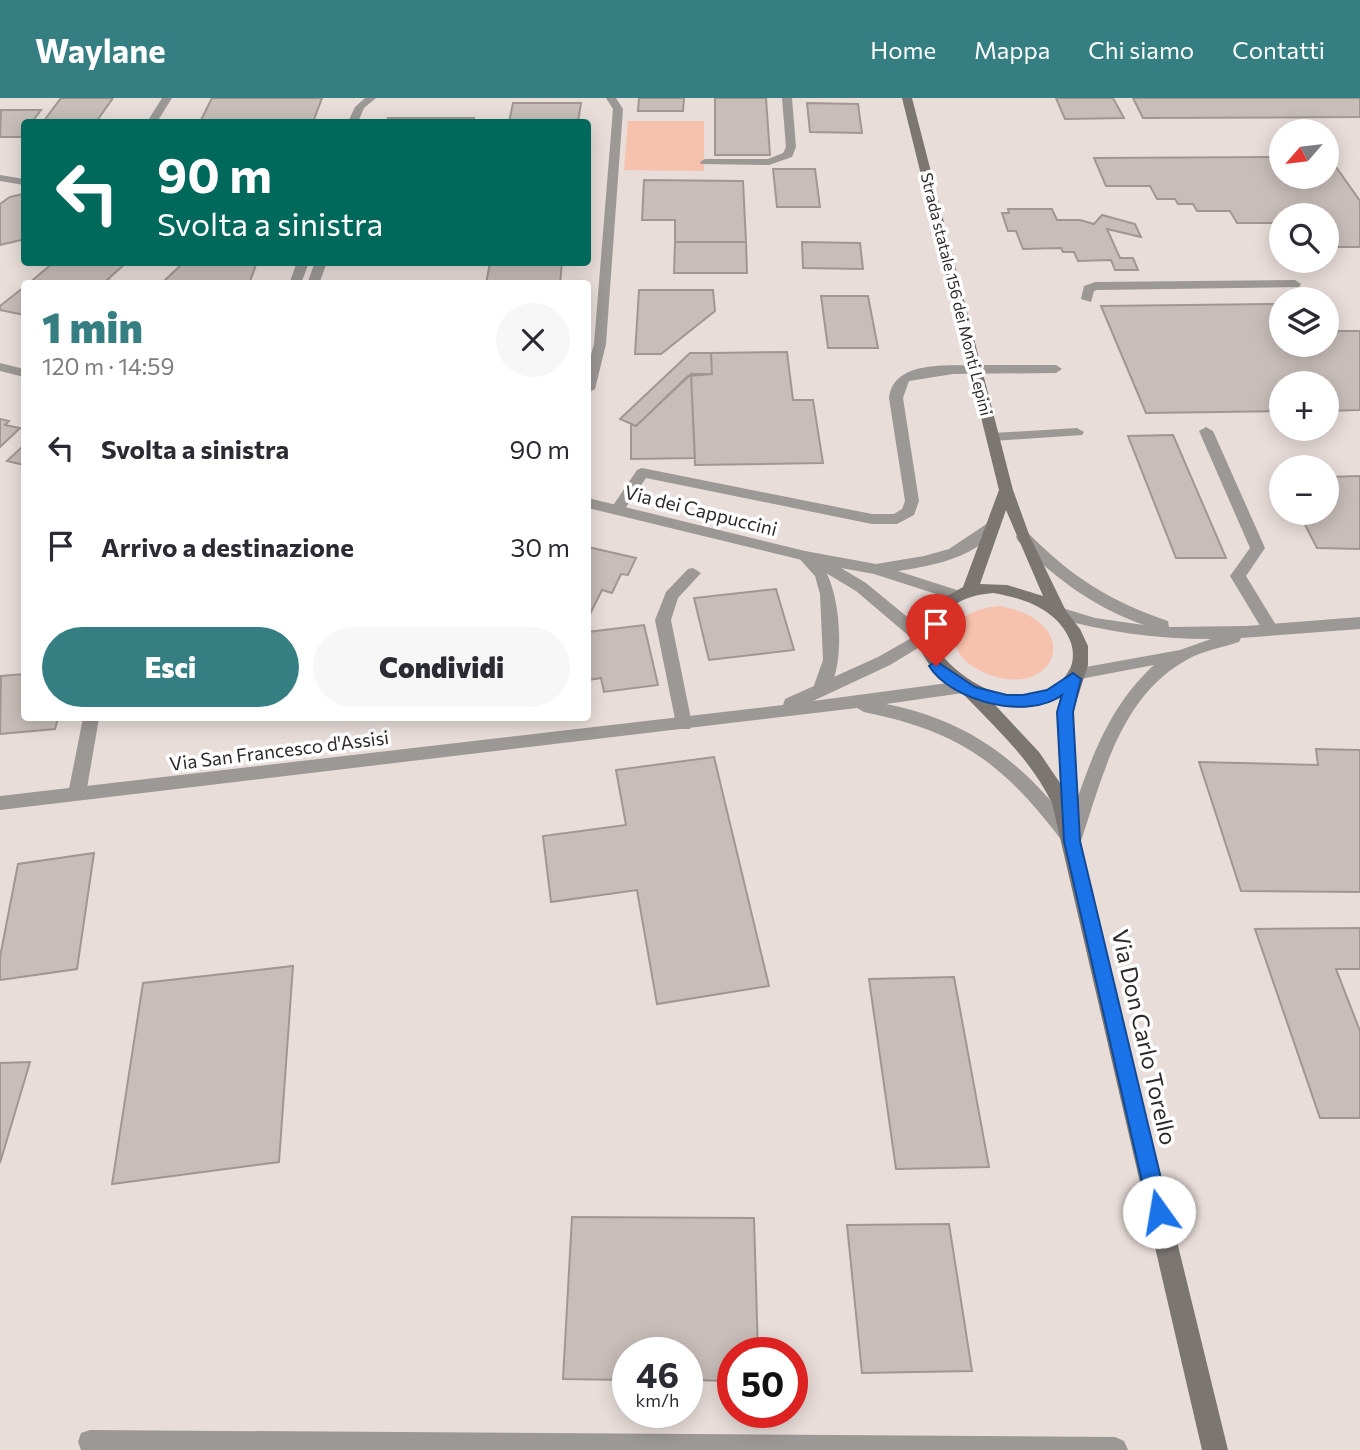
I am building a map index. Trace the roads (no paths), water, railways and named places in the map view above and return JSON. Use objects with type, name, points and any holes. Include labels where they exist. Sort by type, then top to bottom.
[{"type":"main road","name":"Strada statale 156 dei Monti Lepini","points":[[906,98],[1006,490],[1023,537],[1059,613],[1076,633],[1081,652],[1080,664],[1074,676]]},
{"type":"main road","points":[[1006,490],[994,524],[963,592],[940,605],[928,620],[922,638],[936,666],[966,689],[992,699],[1023,701],[1051,695],[1074,676]]},
{"type":"main road","name":"Strada statale 156 dei Monti Lepini","points":[[963,592],[993,588],[1023,593],[1059,613]]},
{"type":"main road","name":"Via Don Carlo Torello","points":[[1072,841],[1065,712],[1074,676]]},
{"type":"main road","name":"Via Don Carlo Torello","points":[[966,689],[1028,750],[1053,784],[1072,841],[1215,1450]]},
{"type":"street","points":[[154,119],[167,98]]},
{"type":"street","points":[[354,119],[360,107],[371,98]]},
{"type":"street","points":[[591,378],[600,344],[618,109],[611,98]]},
{"type":"street","points":[[705,162],[769,162],[788,155],[791,147],[787,98]]},
{"type":"street","points":[[0,178],[21,182]]},
{"type":"street","points":[[1087,299],[1088,289],[1095,286],[1294,284]]},
{"type":"street","points":[[0,367],[21,372]]},
{"type":"street","points":[[617,510],[642,473],[872,519],[897,519],[909,512],[912,501],[896,398],[899,384],[904,378],[923,372],[1056,369]]},
{"type":"street","points":[[1206,431],[1258,548],[1238,576],[1271,630]]},
{"type":"street","points":[[993,437],[1077,432]]},
{"type":"street","name":"Via dei Cappuccini","points":[[591,504],[806,556],[876,569],[963,592]]},
{"type":"street","points":[[876,569],[924,562],[958,552],[983,537],[994,524]]},
{"type":"street","points":[[1023,537],[1062,577],[1092,598],[1129,614],[1186,632]]},
{"type":"street","points":[[806,556],[822,575],[828,594],[831,660],[820,691]]},
{"type":"street","name":"Via dei Cappuccini","points":[[806,556],[861,587],[922,638]]},
{"type":"street","points":[[684,724],[663,620],[671,596],[693,573]]},
{"type":"street","points":[[1059,613],[1108,626],[1186,632],[1250,632],[1360,623]]},
{"type":"street","points":[[1074,676],[1185,654],[1250,632]]},
{"type":"street","name":"Via San Francesco d'Assisi","points":[[772,713],[892,657],[922,638]]},
{"type":"street","points":[[1072,841],[1106,742],[1121,713],[1142,686],[1185,654]]},
{"type":"street","name":"Via San Francesco d'Assisi","points":[[0,803],[966,689]]},
{"type":"street","name":"Via San Francesco d'Assisi","points":[[843,702],[920,717],[983,748],[1026,784],[1072,841]]},
{"type":"street","points":[[77,794],[90,721]]},
{"type":"street","points":[[90,1442],[1115,1450]]}]
